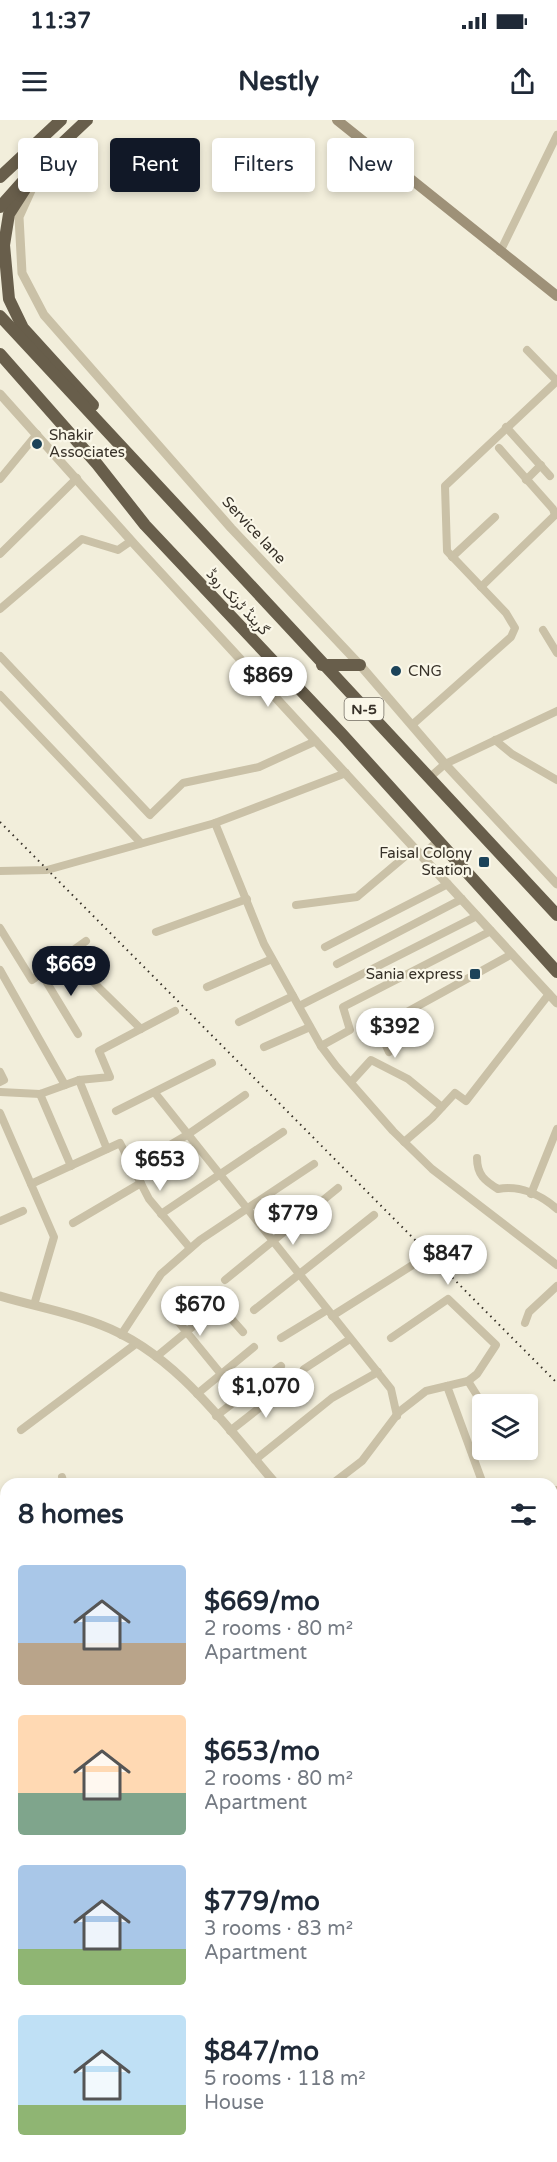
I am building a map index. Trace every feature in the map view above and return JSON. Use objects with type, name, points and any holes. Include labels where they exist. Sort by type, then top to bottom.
[{"type":"highway","points":[[43,138],[62,120]]},
{"type":"highway","points":[[68,138],[87,120]]},
{"type":"highway","points":[[0,167],[18,157]]},
{"type":"highway","points":[[0,177],[18,161]]},
{"type":"highway","points":[[0,207],[18,188]]},
{"type":"highway","points":[[23,192],[9,214],[4,245],[9,299],[23,328]]},
{"type":"highway","points":[[0,302],[133,450],[171,501]]},
{"type":"highway","name":"گرینڈ ٹرنک روڈ","points":[[0,316],[118,446],[557,915]]},
{"type":"highway","name":"گرینڈ ٹرنک روڈ","points":[[0,354],[97,464],[145,525],[557,972]]},
{"type":"highway","points":[[0,367],[145,525]]},
{"type":"highway","points":[[322,665],[360,665]]},
{"type":"main road","points":[[338,120],[557,296]]},
{"type":"street","points":[[500,252],[557,135]]},
{"type":"street","name":"Service lane","points":[[30,192],[19,217],[22,273],[44,315],[231,528],[360,665],[445,764],[557,884]]},
{"type":"street","points":[[412,724],[514,632],[513,622],[446,547],[445,486],[557,381],[527,351]]},
{"type":"street","points":[[0,394],[131,540],[554,998],[466,1101],[455,1093],[404,1142]]},
{"type":"street","points":[[506,427],[550,476]]},
{"type":"street","points":[[0,479],[37,434]]},
{"type":"street","points":[[481,587],[555,515],[553,509],[499,448]]},
{"type":"street","points":[[526,480],[541,465]]},
{"type":"street","points":[[0,554],[76,478]]},
{"type":"street","points":[[452,556],[495,517]]},
{"type":"street","points":[[0,609],[82,539],[118,550],[131,540]]},
{"type":"street","points":[[543,630],[557,653]]},
{"type":"street","points":[[0,656],[150,815],[183,783],[259,766],[316,741]]},
{"type":"street","points":[[272,692],[288,678]]},
{"type":"street","points":[[0,695],[141,843]]},
{"type":"street","points":[[429,778],[445,764],[556,712]]},
{"type":"street","points":[[495,740],[512,754],[557,780]]},
{"type":"street","points":[[0,871],[47,870],[215,823],[346,773]]},
{"type":"street","points":[[215,823],[272,958],[321,1046],[404,1142],[432,1168],[557,1265]]},
{"type":"street","points":[[296,905],[357,897],[438,841]]},
{"type":"street","points":[[325,947],[448,884]]},
{"type":"street","points":[[156,932],[247,899]]},
{"type":"street","points":[[337,964],[462,899]]},
{"type":"street","points":[[299,1006],[477,916]]},
{"type":"street","points":[[0,928],[32,980],[86,941]]},
{"type":"street","points":[[321,1046],[350,1030],[343,1007],[491,931]]},
{"type":"street","points":[[389,1052],[378,1028],[512,954]]},
{"type":"street","points":[[207,987],[272,958]]},
{"type":"street","points":[[80,969],[141,1029]]},
{"type":"street","points":[[0,970],[65,1085]]},
{"type":"street","points":[[41,973],[78,1034]]},
{"type":"street","points":[[239,1022],[293,996]]},
{"type":"street","points":[[0,1092],[40,1094],[79,1080],[110,1077],[99,1051],[175,1011]]},
{"type":"street","points":[[264,1047],[310,1026]]},
{"type":"street","points":[[351,1082],[371,1060],[408,1079],[442,1107]]},
{"type":"street","points":[[116,1112],[212,1063]]},
{"type":"street","points":[[0,1072],[4,1080],[0,1082]]},
{"type":"street","points":[[79,1080],[107,1149]]},
{"type":"street","points":[[155,1093],[378,1372],[390,1389],[397,1416]]},
{"type":"street","points":[[40,1094],[71,1166]]},
{"type":"street","points":[[133,1167],[187,1135],[245,1095]]},
{"type":"street","points":[[0,1113],[54,1237],[34,1305]]},
{"type":"street","points":[[531,1194],[557,1129]]},
{"type":"street","points":[[161,1214],[283,1132]]},
{"type":"street","points":[[31,1184],[120,1143],[141,1183],[161,1214],[190,1248]]},
{"type":"street","points":[[477,1158],[477,1167],[484,1180],[498,1190],[512,1186],[544,1198],[557,1209]]},
{"type":"street","points":[[121,1335],[161,1274],[190,1248],[314,1164]]},
{"type":"street","points":[[73,1223],[141,1183]]},
{"type":"street","points":[[225,1280],[338,1188]]},
{"type":"street","points":[[0,1221],[23,1211]]},
{"type":"street","points":[[254,1310],[374,1215]]},
{"type":"street","points":[[281,1338],[330,1313],[419,1261]]},
{"type":"street","points":[[525,1323],[529,1312],[557,1286]]},
{"type":"street","points":[[0,1296],[102,1325],[137,1343],[197,1394],[271,1478]]},
{"type":"street","points":[[340,1478],[362,1461],[397,1416],[426,1391],[468,1381],[477,1374],[496,1345],[448,1299],[391,1338]]},
{"type":"street","points":[[156,1358],[219,1305],[243,1332]]},
{"type":"street","points":[[167,1308],[221,1374]]},
{"type":"street","points":[[304,1369],[350,1339]]},
{"type":"street","points":[[21,1430],[137,1343]]},
{"type":"street","points":[[197,1394],[254,1347]]},
{"type":"street","points":[[216,1416],[280,1366]]},
{"type":"street","points":[[255,1460],[332,1398],[378,1372]]},
{"type":"street","points":[[468,1381],[476,1394]]},
{"type":"street","points":[[230,1431],[286,1386]]},
{"type":"street","points":[[447,1386],[481,1478]]},
{"type":"railway","points":[[0,822],[557,1383]]},
{"type":"place","name":"Shakir Associates","points":[[37,444]]},
{"type":"place","name":"CNG","points":[[396,671]]},
{"type":"place","name":"Faisal Colony Station","points":[[484,862]]},
{"type":"place","name":"Sania express","points":[[475,974]]}]
